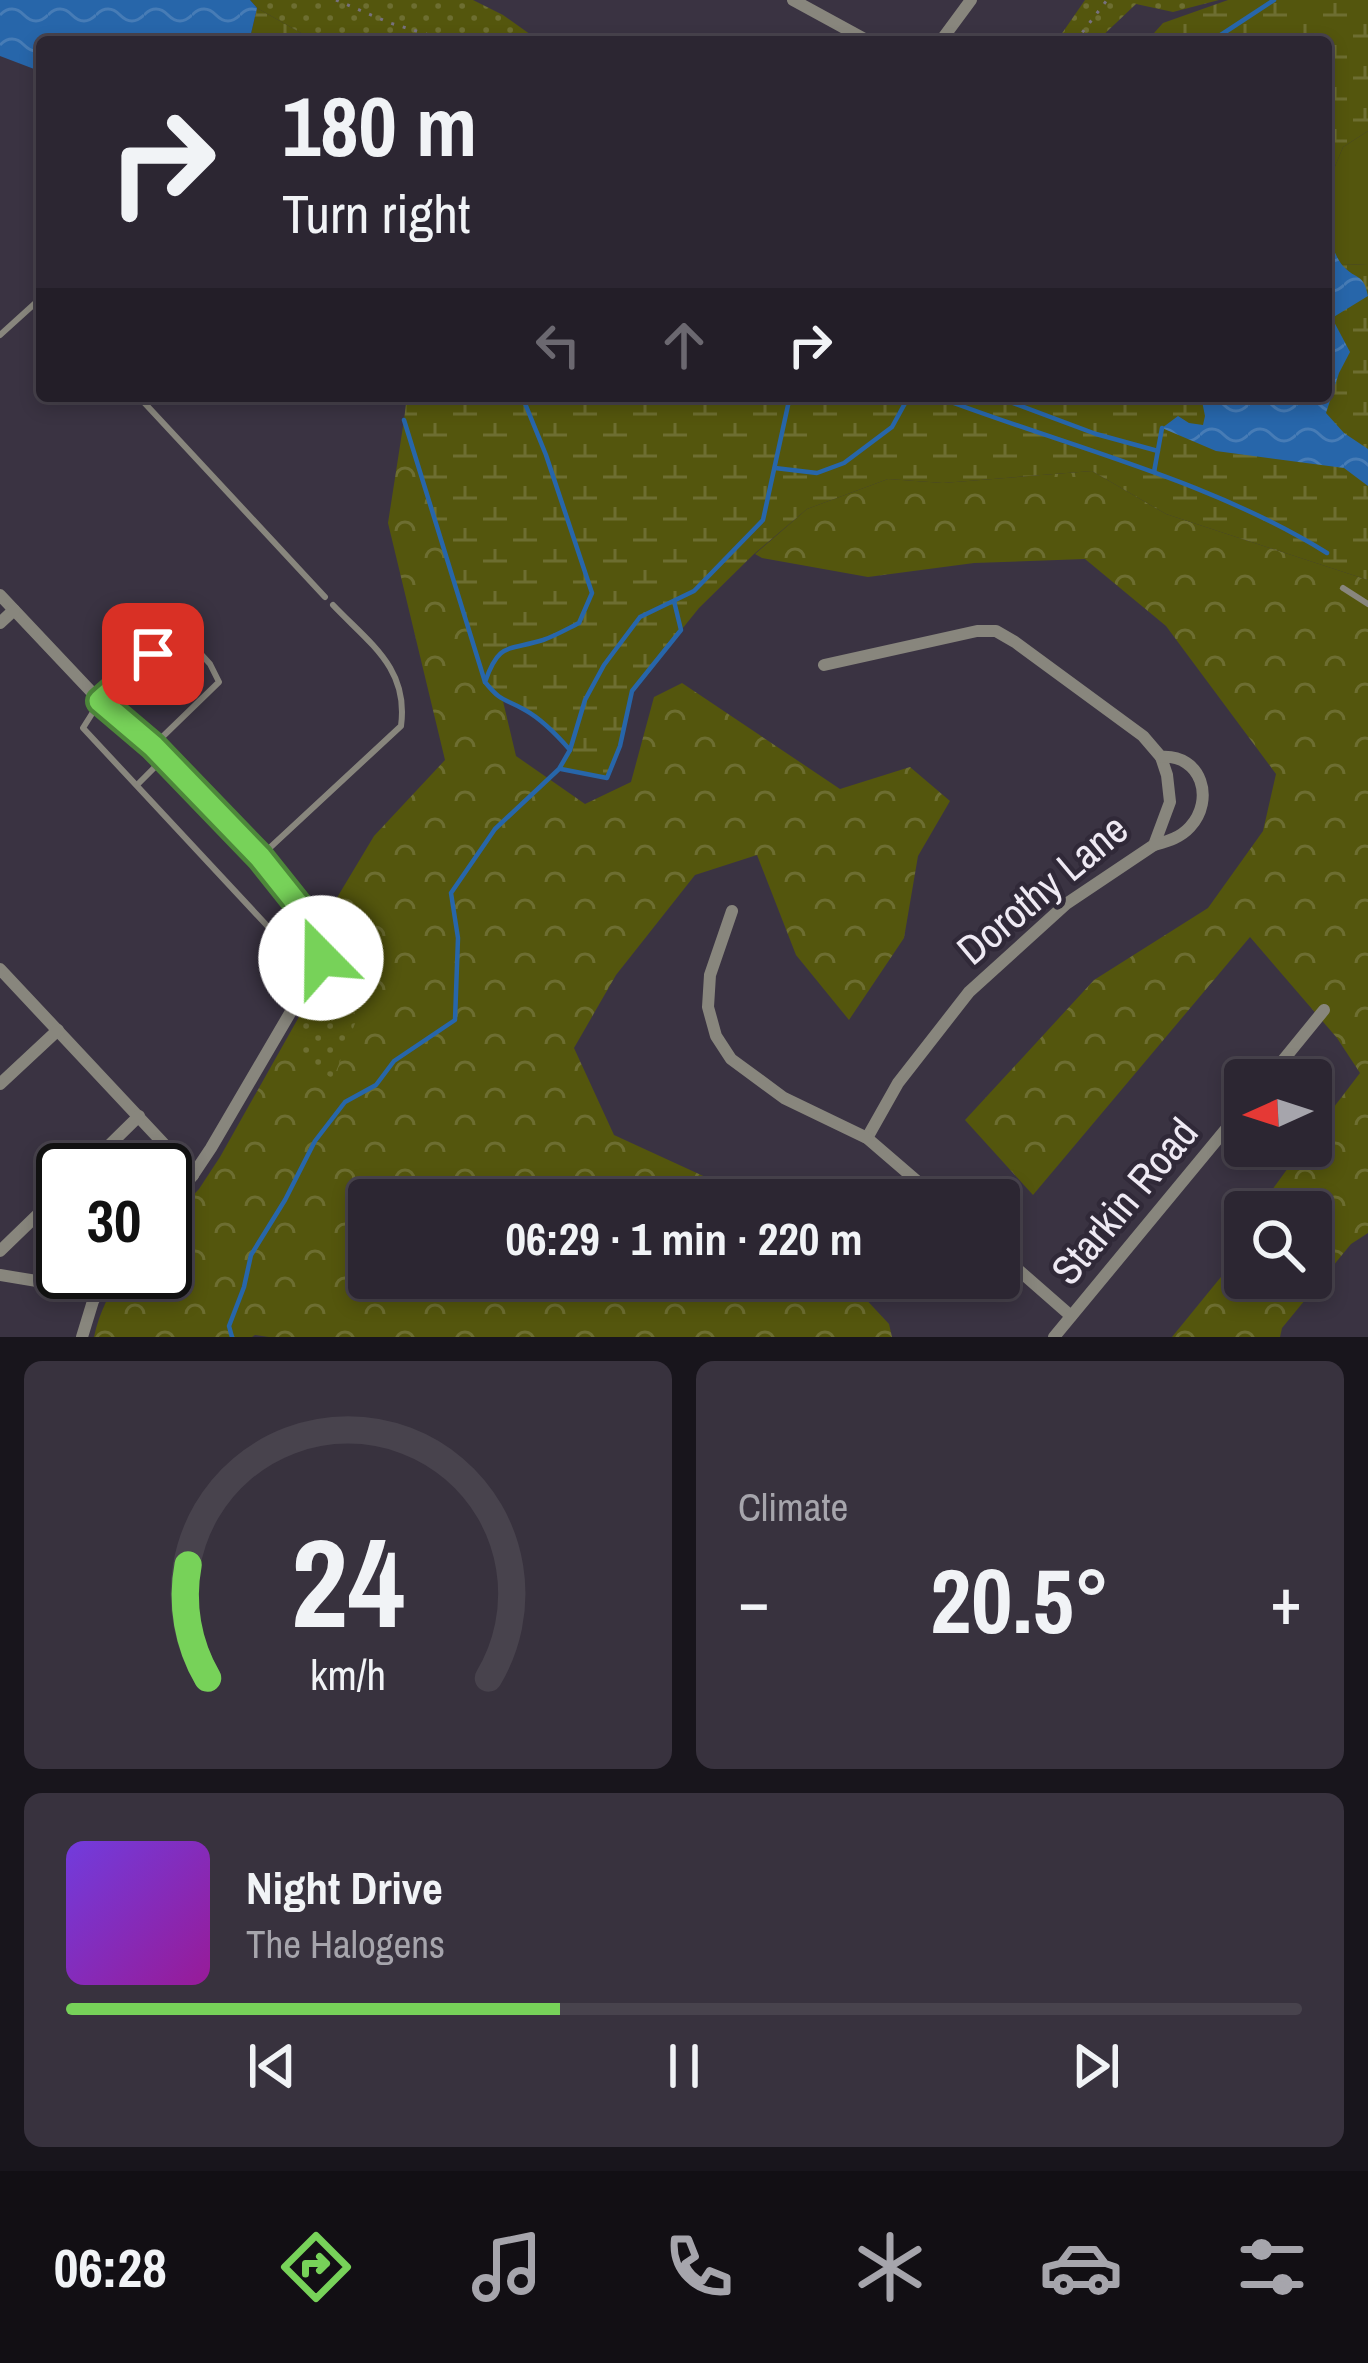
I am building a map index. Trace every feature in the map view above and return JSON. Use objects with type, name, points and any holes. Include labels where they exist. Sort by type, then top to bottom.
[{"type":"street","points":[[793,0],[859,36]]},
{"type":"street","points":[[944,36],[970,0]]},
{"type":"street","points":[[0,595],[100,701],[153,746],[260,857],[323,941],[317,967],[193,1175],[0,969]]},
{"type":"street","points":[[0,623],[14,610]]},
{"type":"street","points":[[824,665],[977,631],[996,631],[1143,736],[1161,757],[1177,756],[1192,765],[1201,781],[1201,808],[1192,826],[1154,845]]},
{"type":"street","name":"Dorothy Lane","points":[[867,1138],[898,1083],[969,992],[1066,904],[1154,845],[1170,802],[1161,757]]},
{"type":"street","points":[[732,911],[710,975],[708,1006],[716,1036],[731,1059],[784,1098],[867,1138],[914,1179]]},
{"type":"street","points":[[1284,1059],[1324,1010]]},
{"type":"street","points":[[0,1084],[58,1030]]},
{"type":"street","points":[[112,1143],[139,1116]]},
{"type":"street","name":"Starkin Road","points":[[1054,1337],[1224,1131]]},
{"type":"street","points":[[0,1251],[36,1216]]},
{"type":"street","points":[[1020,1271],[1071,1316]]},
{"type":"street","points":[[0,1275],[36,1281]]},
{"type":"street","points":[[82,1337],[94,1299]]},
{"type":"lane","points":[[0,335],[36,302]]},
{"type":"lane","points":[[144,402],[325,597]]},
{"type":"lane","points":[[1343,588],[1368,604]]},
{"type":"lane","points":[[260,857],[401,726],[404,709],[393,669],[333,605]]},
{"type":"lane","points":[[153,746],[219,682],[210,664],[180,631],[100,701],[82,728],[272,932],[319,931]]},
{"type":"lane","points":[[136,786],[165,758]]},
{"type":"path","points":[[336,0],[432,36]]},
{"type":"path","points":[[1080,36],[1107,0]]},
{"type":"green space","points":[[250,0],[473,0],[533,36],[306,36]]},
{"type":"green space","points":[[1085,0],[1219,0],[1173,12],[1136,4],[1102,36],[1060,36]]},
{"type":"green space","points":[[1228,0],[1368,0],[1368,131],[1343,147],[1332,174],[1332,36],[1151,36],[1163,23]]},
{"type":"green space","points":[[257,8],[306,36],[250,36]]},
{"type":"green space","points":[[1368,131],[1368,264],[1342,265],[1332,251],[1332,174],[1343,147]]},
{"type":"green space","points":[[1332,251],[1342,265],[1368,264],[1368,580],[1166,514],[1092,471],[943,483],[888,479],[807,509],[699,608],[632,691],[620,746],[607,778],[559,769],[570,749],[544,723],[500,697],[485,682],[404,420],[406,402],[1332,402]]},
{"type":"green space","points":[[404,420],[493,659],[516,756],[585,804],[631,782],[654,697],[682,683],[840,789],[910,767],[950,801],[918,856],[904,938],[849,1020],[796,955],[757,855],[695,875],[616,975],[574,1048],[614,1135],[710,1179],[348,1179],[348,1299],[866,1299],[889,1324],[892,1337],[94,1337],[108,1299],[192,1299],[192,1196],[220,1157],[354,926],[335,901],[374,836],[445,760],[388,523]]},
{"type":"green space","points":[[1092,471],[1166,514],[1368,580],[1368,1233],[1351,1244],[1332,1267],[1332,1191],[1271,1191],[1289,1167],[1332,1167],[1332,1110],[1360,1073],[1337,1038],[1250,937],[1033,1195],[965,1120],[1094,980],[1208,908],[1263,831],[1276,774],[1166,626],[1085,559],[974,563],[868,577],[755,554],[807,509],[888,479],[943,483]]},
{"type":"green space","points":[[329,1000],[358,1016],[333,1079],[296,1054],[309,1033],[301,1026],[303,1019],[316,1021]]},
{"type":"green space","points":[[1224,1273],[1224,1299],[1306,1299],[1280,1337],[1172,1337]]},
{"type":"water","points":[[0,0],[250,0],[257,8],[250,36],[36,36],[36,70],[0,56]]},
{"type":"water","points":[[1332,245],[1340,262],[1362,280],[1368,296],[1332,318]]},
{"type":"water","points":[[1332,318],[1350,352],[1332,395]]},
{"type":"water","points":[[1202,402],[1330,402],[1326,413],[1368,449],[1368,486],[1344,468],[1216,451],[1162,428],[1178,416],[1203,425]]},
{"type":"waterway","points":[[1219,36],[1274,0]]},
{"type":"waterway","points":[[232,1337],[229,1326],[251,1255],[315,1141],[345,1102],[376,1085],[394,1061],[455,1020],[458,938],[451,893],[495,829],[559,769],[570,750],[544,723],[500,697],[485,682],[495,660],[506,650],[579,623],[592,593],[524,402]]},
{"type":"waterway","points":[[570,750],[585,700],[640,617],[694,591],[763,520],[789,402]]},
{"type":"waterway","points":[[775,468],[817,473],[844,463],[892,427],[906,402]]},
{"type":"waterway","points":[[952,402],[1185,484],[1327,553]]},
{"type":"waterway","points":[[1010,402],[1158,451]]},
{"type":"waterway","points":[[404,420],[485,682]]},
{"type":"waterway","points":[[1154,472],[1162,428]]},
{"type":"waterway","points":[[561,769],[607,778],[620,746],[632,691],[681,630],[674,601]]},
{"type":"route","points":[[153,654],[100,701],[153,746],[260,857],[319,931],[321,958]]}]
